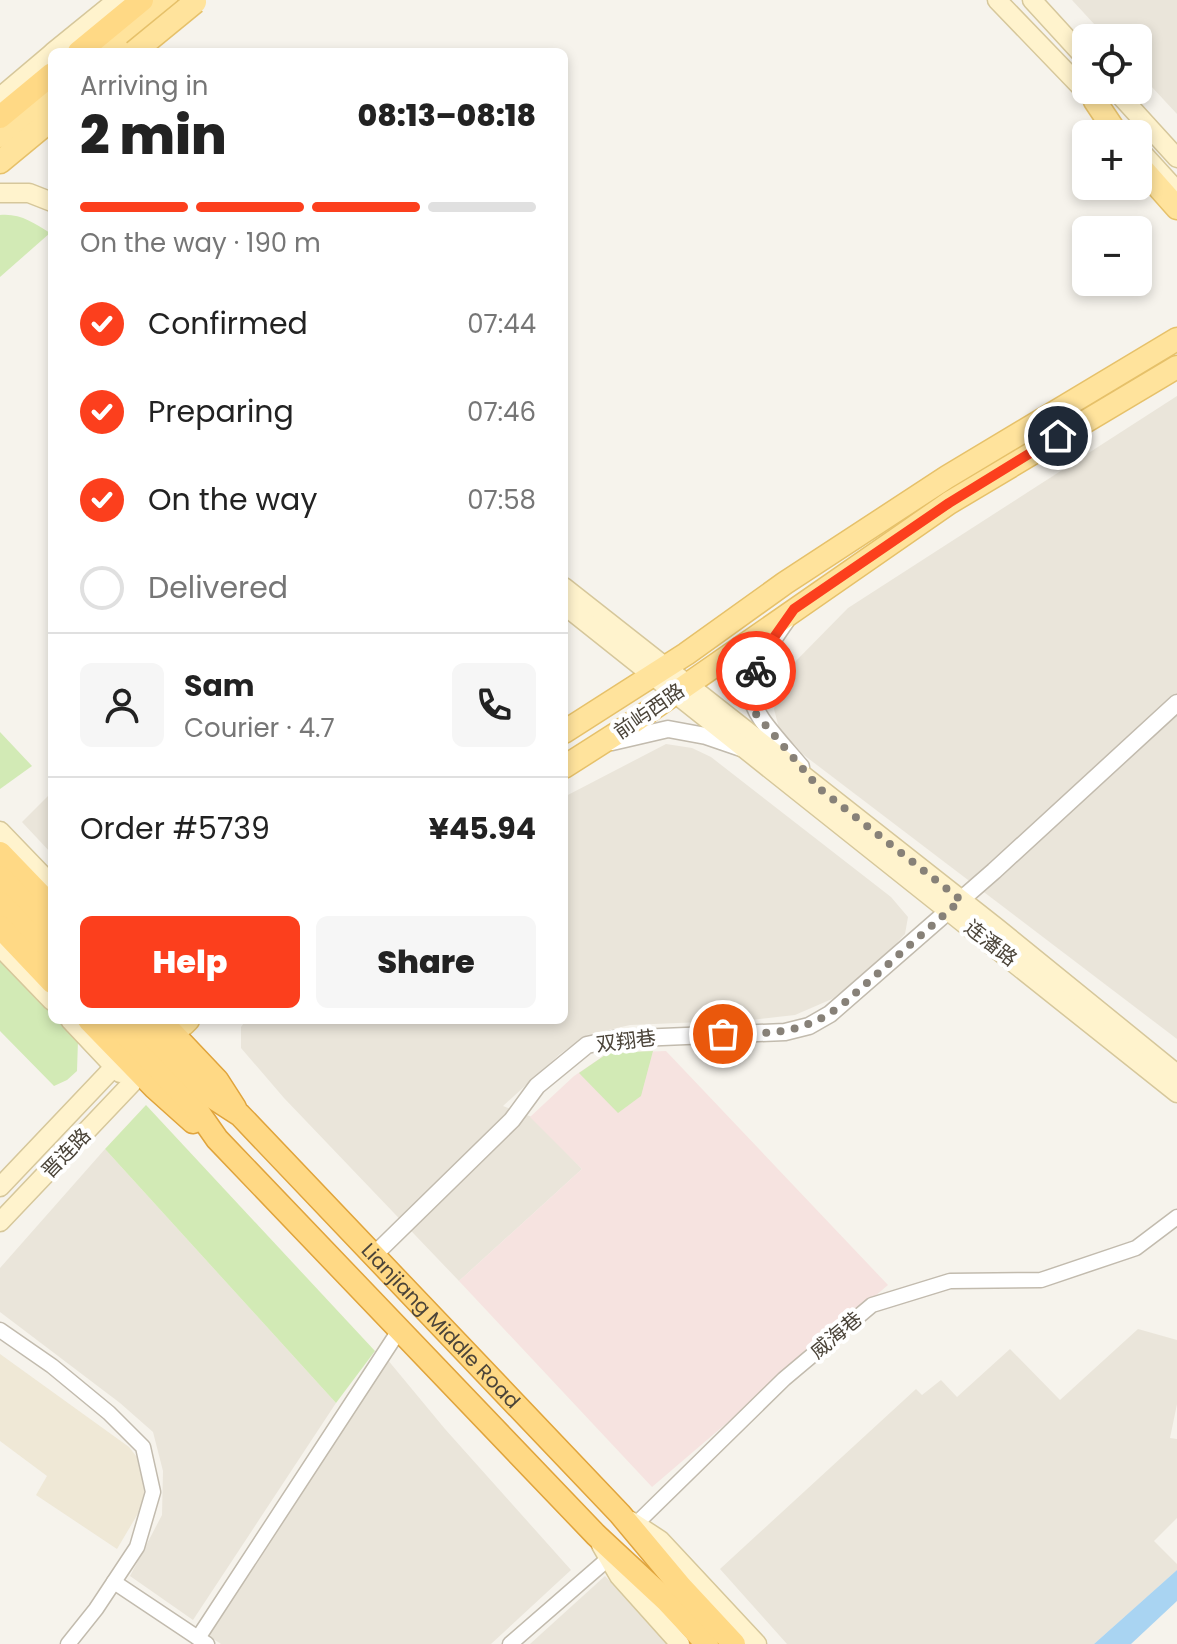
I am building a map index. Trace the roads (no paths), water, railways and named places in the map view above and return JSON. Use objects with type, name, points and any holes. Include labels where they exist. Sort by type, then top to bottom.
[{"type":"highway","points":[[84,48],[142,0]]},
{"type":"highway","points":[[0,117],[48,62]]},
{"type":"highway","points":[[0,853],[48,903]]},
{"type":"highway","points":[[0,877],[48,927]]},
{"type":"highway","points":[[0,903],[48,953]]},
{"type":"highway","points":[[0,927],[48,978]]},
{"type":"highway","points":[[92,1024],[136,1078],[217,1139]]},
{"type":"highway","points":[[144,1028],[217,1080],[240,1115]]},
{"type":"highway","name":"Lianjiang Middle Road","points":[[144,1028],[209,1095],[240,1115],[628,1519],[707,1644]]},
{"type":"highway","name":"Lianjiang Middle Road","points":[[144,1028],[217,1139],[596,1535],[734,1644]]},
{"type":"main road","points":[[63,48],[117,0]]},
{"type":"main road","points":[[108,48],[166,0]]},
{"type":"main road","points":[[997,0],[1072,77]]},
{"type":"main road","points":[[1032,0],[1072,44]]},
{"type":"main road","points":[[139,48],[199,1]]},
{"type":"main road","points":[[154,48],[190,19],[199,1]]},
{"type":"main road","points":[[0,75],[18,74],[48,60]]},
{"type":"main road","points":[[0,97],[48,61]]},
{"type":"main road","points":[[0,136],[48,96]]},
{"type":"main road","points":[[1098,104],[1112,120]]},
{"type":"main road","points":[[1128,104],[1177,158]]},
{"type":"main road","points":[[0,162],[48,122]]},
{"type":"main road","points":[[0,174],[48,135]]},
{"type":"main road","points":[[1152,163],[1177,191]]},
{"type":"main road","points":[[1152,180],[1177,208]]},
{"type":"main road","points":[[0,193],[29,193],[48,200]]},
{"type":"main road","name":"前屿西路","points":[[568,729],[659,672],[785,583],[933,486],[1175,339]]},
{"type":"main road","name":"前屿西路","points":[[568,764],[949,503],[1152,381],[1177,370]]},
{"type":"main road","points":[[568,591],[659,672]]},
{"type":"main road","points":[[568,608],[659,672]]},
{"type":"main road","name":"连潘路","points":[[659,672],[820,789],[1177,1093]]},
{"type":"main road","name":"连潘路","points":[[680,689],[744,749],[1177,1074]]},
{"type":"main road","points":[[0,831],[48,881]]},
{"type":"main road","points":[[0,947],[48,997]]},
{"type":"main road","points":[[74,1024],[114,1067],[136,1078]]},
{"type":"main road","points":[[186,1024],[217,1080]]},
{"type":"main road","name":"晋连路","points":[[0,1187],[114,1067]]},
{"type":"main road","name":"晋连路","points":[[0,1222],[136,1078]]},
{"type":"main road","points":[[628,1519],[660,1540],[757,1644]]},
{"type":"main road","points":[[596,1535],[619,1576],[680,1644]]},
{"type":"street","points":[[794,609],[758,660],[749,694],[756,714],[820,789]]},
{"type":"street","name":"双翔巷","points":[[374,1255],[512,1120],[537,1086],[587,1045],[614,1039],[774,1033],[803,1028],[823,1018],[955,905],[1177,703]]},
{"type":"street","points":[[599,745],[668,729],[706,736],[744,749]]},
{"type":"street","name":"威海巷","points":[[628,1519],[872,1305],[950,1281],[1041,1280],[1136,1248],[1177,1217]]},
{"type":"street","points":[[114,1582],[203,1641],[400,1329]]},
{"type":"street","points":[[0,1330],[52,1366],[109,1413],[143,1447],[153,1492],[137,1547],[68,1644]]},
{"type":"street","points":[[510,1644],[609,1558]]},
{"type":"water","points":[[1177,1570],[1177,1601],[1131,1644],[1094,1644]]}]
